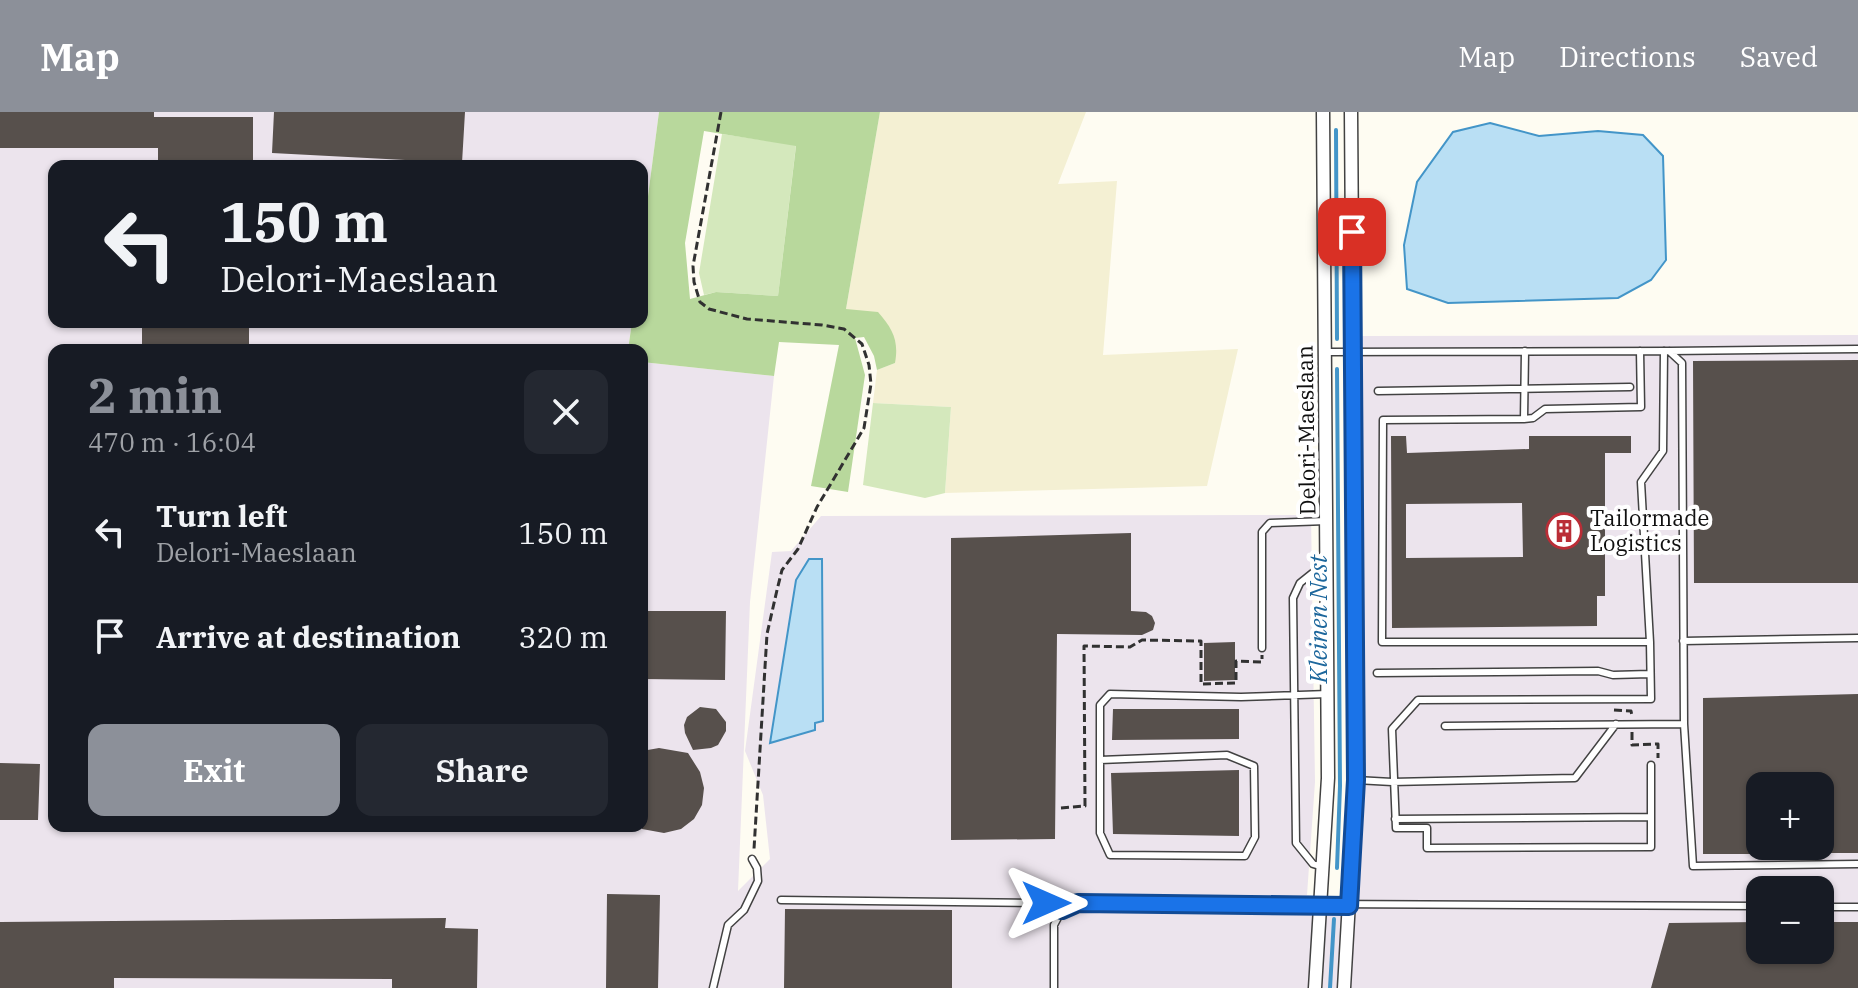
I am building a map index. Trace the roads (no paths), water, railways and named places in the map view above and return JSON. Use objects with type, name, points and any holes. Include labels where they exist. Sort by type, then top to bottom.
[{"type":"street","name":"Delori-Maeslaan","points":[[1315,988],[1328,778],[1323,112]]},
{"type":"street","points":[[1344,988],[1356,780],[1351,112]]},
{"type":"lane","points":[[1325,352],[1858,349]]},
{"type":"lane","points":[[1524,419],[1525,351]]},
{"type":"lane","points":[[1640,351],[1641,407],[1545,409],[1533,418],[1524,419],[1383,420],[1382,642],[1650,642]]},
{"type":"lane","points":[[1667,351],[1682,363],[1684,724],[1693,866],[1858,864]]},
{"type":"lane","points":[[1651,765],[1651,847],[1427,848],[1427,828],[1396,828],[1392,729],[1418,700],[1651,699],[1641,482],[1663,451],[1667,351]]},
{"type":"lane","points":[[1378,391],[1630,387]]},
{"type":"lane","points":[[1262,648],[1262,532],[1270,523],[1327,521]]},
{"type":"lane","points":[[1323,867],[1313,864],[1296,843],[1293,598],[1300,583],[1328,561]]},
{"type":"lane","points":[[1683,641],[1858,638]]},
{"type":"lane","points":[[1377,673],[1598,671],[1613,675],[1650,674]]},
{"type":"lane","points":[[1100,760],[1227,755],[1254,766],[1255,837],[1245,856],[1110,855],[1100,833],[1100,760],[1100,705],[1110,694],[1241,697],[1328,694]]},
{"type":"lane","points":[[1356,780],[1575,778],[1616,724]]},
{"type":"lane","points":[[1445,726],[1684,724]]},
{"type":"lane","points":[[1395,819],[1651,817]]},
{"type":"lane","points":[[713,988],[728,925],[744,910],[758,881],[757,868],[752,859]]},
{"type":"lane","points":[[781,900],[1046,903],[1062,910]]},
{"type":"lane","points":[[1054,988],[1054,925],[1062,910],[1078,903],[1746,906]]},
{"type":"lane","points":[[1834,907],[1858,907]]},
{"type":"water","points":[[1490,123],[1539,136],[1598,131],[1643,135],[1663,156],[1666,260],[1651,280],[1618,298],[1448,303],[1407,289],[1404,245],[1417,182],[1453,132]]},
{"type":"water","points":[[809,559],[822,559],[823,721],[815,723],[815,730],[770,743],[796,580]]},
{"type":"waterway","name":"Kleinen Nest","points":[[1336,130],[1337,339]]},
{"type":"waterway","name":"Kleinen Nest","points":[[1337,369],[1340,786],[1337,868]]},
{"type":"waterway","name":"Kleinen Nest","points":[[1330,988],[1334,919]]},
{"type":"place","name":"Tailormade Logistics","points":[[1564,531]]}]
